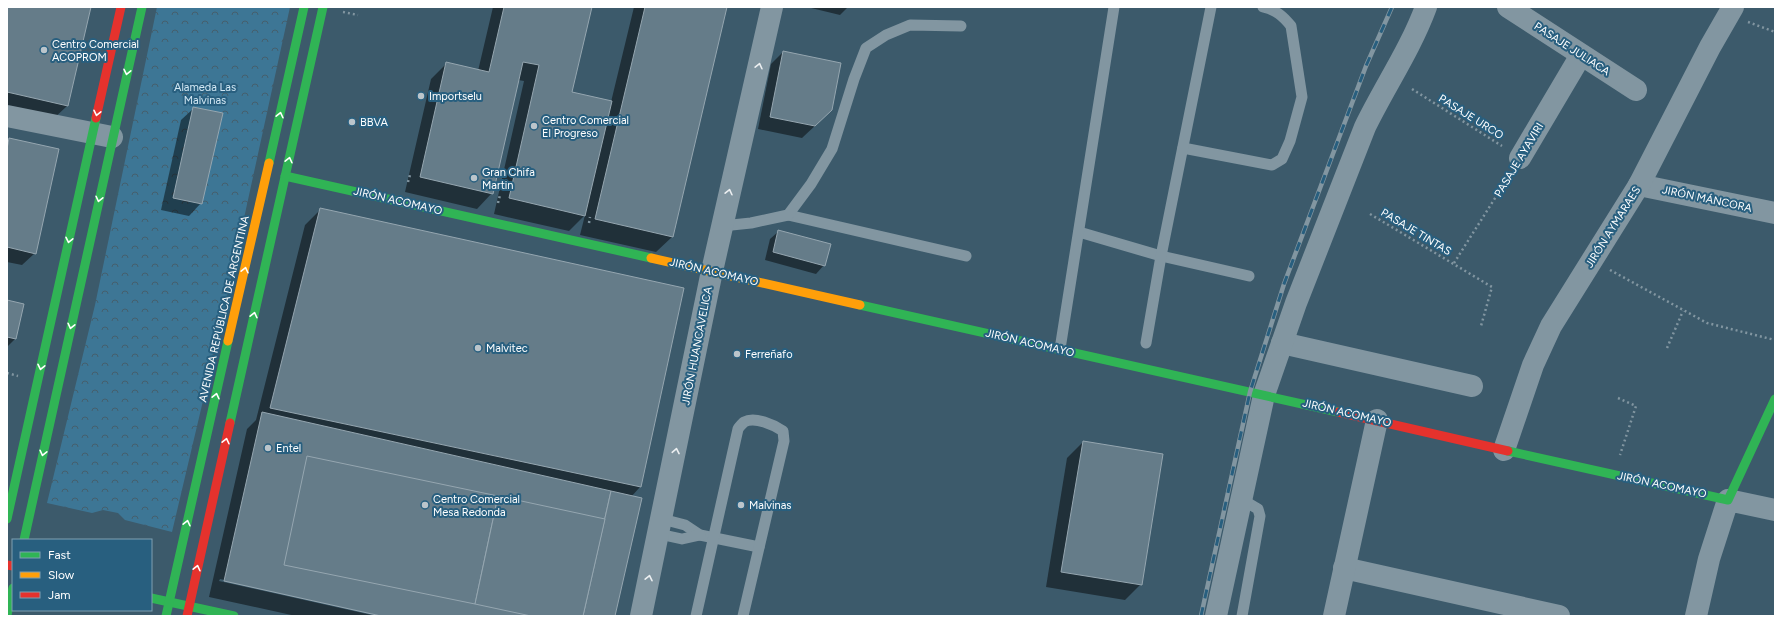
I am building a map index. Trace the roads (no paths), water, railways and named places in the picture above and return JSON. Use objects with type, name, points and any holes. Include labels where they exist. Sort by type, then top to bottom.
[{"type":"street","points":[[24,539],[103,135],[120,7]]},
{"type":"street","points":[[7,519],[103,135],[142,7]]},
{"type":"street","name":"AVENIDA REPÚBLICA DE ARGENTINA","points":[[166,616],[304,7]]},
{"type":"street","points":[[187,616],[323,7]]},
{"type":"street","name":"JIRÓN HUANCAVELICA","points":[[641,616],[712,271],[772,7]]},
{"type":"street","points":[[1216,616],[1264,395],[1282,343],[1365,127],[1380,97],[1401,63],[1426,7]]},
{"type":"street","name":"PASAJE JULIACA","points":[[1508,7],[1636,90]]},
{"type":"street","name":"JIRÓN AYMARAES","points":[[1504,450],[1533,365],[1551,326],[1639,185],[1710,47],[1731,11]]},
{"type":"street","name":"PASAJE AYAVIRI","points":[[1520,158],[1581,55]]},
{"type":"street","points":[[7,116],[103,135]]},
{"type":"street","name":"JIRÓN ACOMAYO","points":[[285,176],[1775,510]]},
{"type":"street","name":"JIRÓN MÁNCORA","points":[[1639,185],[1775,213]]},
{"type":"street","points":[[1282,343],[1472,386]]},
{"type":"street","points":[[1696,616],[1709,559],[1728,500],[1775,399]]},
{"type":"street","points":[[1334,616],[1377,420]]},
{"type":"street","points":[[1344,568],[1553,615]]},
{"type":"street","points":[[7,616],[12,593]]},
{"type":"street","points":[[152,598],[234,616]]},
{"type":"lane","points":[[1060,349],[1114,7]]},
{"type":"lane","points":[[1146,343],[1160,256],[1211,7]]},
{"type":"lane","points":[[1182,148],[1272,165],[1282,159],[1290,141],[1302,97],[1291,26],[1284,17],[1273,10],[1263,7]]},
{"type":"lane","points":[[788,215],[811,184],[832,149],[854,79],[866,48],[886,35],[910,24],[961,26]]},
{"type":"lane","points":[[722,226],[751,223],[788,215],[966,256]]},
{"type":"lane","points":[[1079,232],[1160,256],[1248,276]]},
{"type":"lane","points":[[696,616],[738,429],[744,422],[751,420],[774,425],[783,431],[784,441],[743,616]]},
{"type":"lane","points":[[1241,499],[1258,509],[1260,516],[1242,616]]},
{"type":"lane","points":[[660,527],[685,525],[700,535],[759,547]]},
{"type":"lane","points":[[660,527],[682,539],[700,535]]},
{"type":"railway","points":[[1201,616],[1250,392],[1284,284],[1366,66],[1392,7]]},
{"type":"place","name":"Centro Comercial ACOPROM","points":[[44,50]]},
{"type":"place","name":"Importselu","points":[[421,96]]},
{"type":"place","name":"BBVA","points":[[352,122]]},
{"type":"place","name":"Centro Comercial El Progreso","points":[[534,126]]},
{"type":"place","name":"Gran Chifa Martin","points":[[474,178]]},
{"type":"place","name":"Malvitec","points":[[478,348]]},
{"type":"place","name":"Ferreñafo","points":[[737,354]]},
{"type":"place","name":"Entel","points":[[268,448]]},
{"type":"place","name":"Centro Comercial Mesa Redonda","points":[[425,505]]},
{"type":"place","name":"Malvinas","points":[[741,505]]},
{"type":"park label","name":"Alameda Las Malvinas","points":[[205,93]]}]
